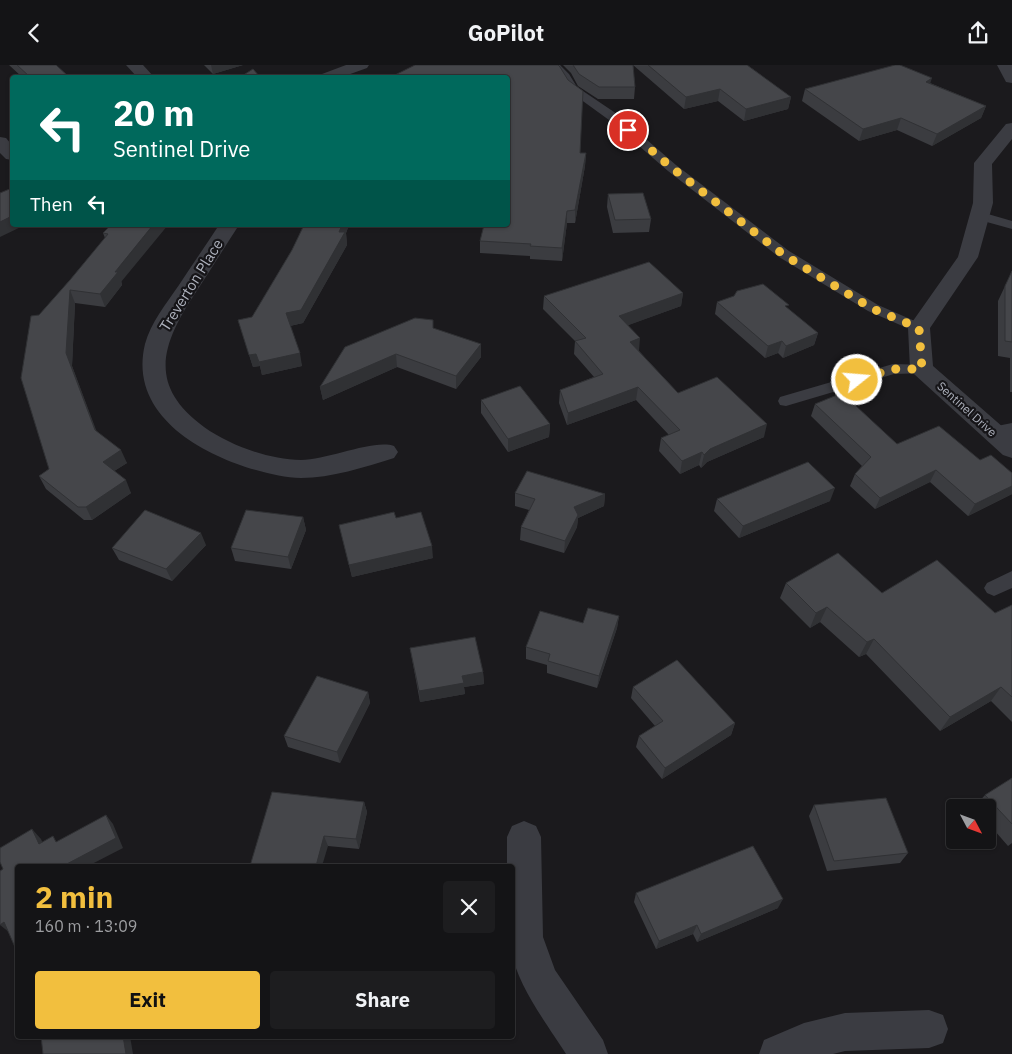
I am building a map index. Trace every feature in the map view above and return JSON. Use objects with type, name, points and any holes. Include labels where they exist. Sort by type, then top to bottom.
[{"type":"street","points":[[134,65],[144,75]]},
{"type":"street","points":[[338,75],[361,65]]},
{"type":"street","points":[[1005,65],[1012,78]]},
{"type":"street","points":[[919,328],[968,257],[981,216],[983,203],[983,163],[1012,129]]},
{"type":"street","name":"Treverton Place","points":[[228,227],[174,307],[156,345],[155,377],[160,395],[166,404],[183,424],[205,440],[250,460],[302,469],[385,453]]},
{"type":"street","name":"Sentinel Drive","points":[[919,328],[922,369],[1002,431],[1012,449]]},
{"type":"street","points":[[524,837],[525,937],[541,981],[589,1054]]},
{"type":"street","points":[[778,1054],[804,1042],[845,1032],[929,1029]]},
{"type":"lane","points":[[554,65],[565,76],[573,89],[613,117],[672,168],[784,255],[873,309],[919,328]]},
{"type":"lane","points":[[981,216],[1012,225]]},
{"type":"lane","points":[[786,401],[893,369],[922,369]]},
{"type":"lane","points":[[994,588],[1012,579]]},
{"type":"building","points":[[17,65],[56,65],[67,75],[28,75]]},
{"type":"building","points":[[415,65],[558,65],[560,67],[568,80],[583,91],[580,153],[586,153],[575,210],[567,211],[562,248],[480,241],[484,227],[510,227],[510,75],[395,75]]},
{"type":"building","points":[[573,65],[633,65],[635,87],[599,87],[579,74]]},
{"type":"building","points":[[648,65],[747,65],[791,97],[746,109],[720,89],[686,97]]},
{"type":"building","points":[[900,65],[932,78],[926,82],[986,106],[937,134],[901,118],[863,129],[805,89]]},
{"type":"building","points":[[253,69],[258,75],[244,75]]},
{"type":"building","points":[[10,189],[10,217],[0,222],[0,193]]},
{"type":"building","points":[[643,193],[651,219],[615,220],[608,194]]},
{"type":"building","points":[[109,227],[151,227],[100,294],[70,290],[66,353],[95,430],[121,450],[103,462],[126,480],[86,507],[78,507],[39,476],[49,469],[21,378],[31,316],[39,315],[70,280],[108,234],[103,233]]},
{"type":"building","points":[[303,227],[341,227],[339,232],[345,232],[301,310],[286,313],[300,353],[259,362],[256,354],[249,355],[238,320],[252,317],[292,250]]},
{"type":"building","points":[[649,262],[683,293],[619,316],[640,338],[630,342],[678,393],[717,377],[767,424],[710,449],[704,455],[702,452],[682,461],[661,438],[680,430],[638,387],[568,413],[560,390],[603,374],[575,341],[586,338],[544,296]]},
{"type":"building","points":[[1012,271],[1012,342],[1005,341],[1005,286]]},
{"type":"building","points":[[763,284],[789,305],[785,306],[818,333],[786,346],[782,341],[768,346],[717,302],[734,296],[737,291]]},
{"type":"building","points":[[415,318],[433,320],[433,328],[481,344],[456,376],[396,354],[320,387],[345,347]]},
{"type":"building","points":[[520,386],[550,424],[508,439],[481,400]]},
{"type":"building","points":[[842,393],[897,444],[939,426],[980,460],[991,455],[1012,473],[1012,486],[975,504],[936,470],[880,498],[855,474],[871,457],[815,404]]},
{"type":"building","points":[[808,462],[835,488],[743,526],[717,499]]},
{"type":"building","points":[[527,471],[605,494],[574,507],[578,515],[565,541],[521,527],[535,499],[515,493]]},
{"type":"building","points":[[145,510],[201,533],[166,569],[112,548]]},
{"type":"building","points":[[246,510],[303,517],[288,557],[231,548]]},
{"type":"building","points":[[394,512],[396,518],[421,512],[432,546],[349,565],[339,525]]},
{"type":"building","points":[[838,553],[882,593],[937,560],[995,613],[1012,605],[1012,697],[1001,687],[950,717],[874,639],[867,642],[827,607],[816,613],[786,583]]},
{"type":"building","points":[[588,608],[619,616],[599,676],[548,661],[550,654],[526,647],[540,611],[583,623]]},
{"type":"building","points":[[475,637],[483,672],[462,676],[464,683],[419,691],[410,648]]},
{"type":"building","points":[[677,660],[735,723],[665,768],[639,736],[663,721],[633,687]]},
{"type":"building","points":[[317,676],[368,692],[337,752],[284,736]]},
{"type":"building","points":[[1012,778],[1012,824],[996,807],[996,799],[989,799],[985,795]]},
{"type":"building","points":[[272,792],[364,802],[356,839],[324,836],[317,864],[251,864]]},
{"type":"building","points":[[886,798],[908,853],[834,861],[814,805]]},
{"type":"building","points":[[106,815],[116,838],[67,864],[15,864],[15,947],[4,922],[0,925],[0,871],[3,869],[0,862],[0,848],[32,829],[39,844],[53,836],[56,842]]},
{"type":"building","points":[[753,846],[783,899],[701,934],[697,925],[659,941],[636,893]]},
{"type":"building","points":[[41,1039],[124,1039],[126,1054],[43,1054]]},
{"type":"route","points":[[628,130],[672,168],[784,255],[873,309],[919,328],[922,369],[893,369],[857,380]]}]
